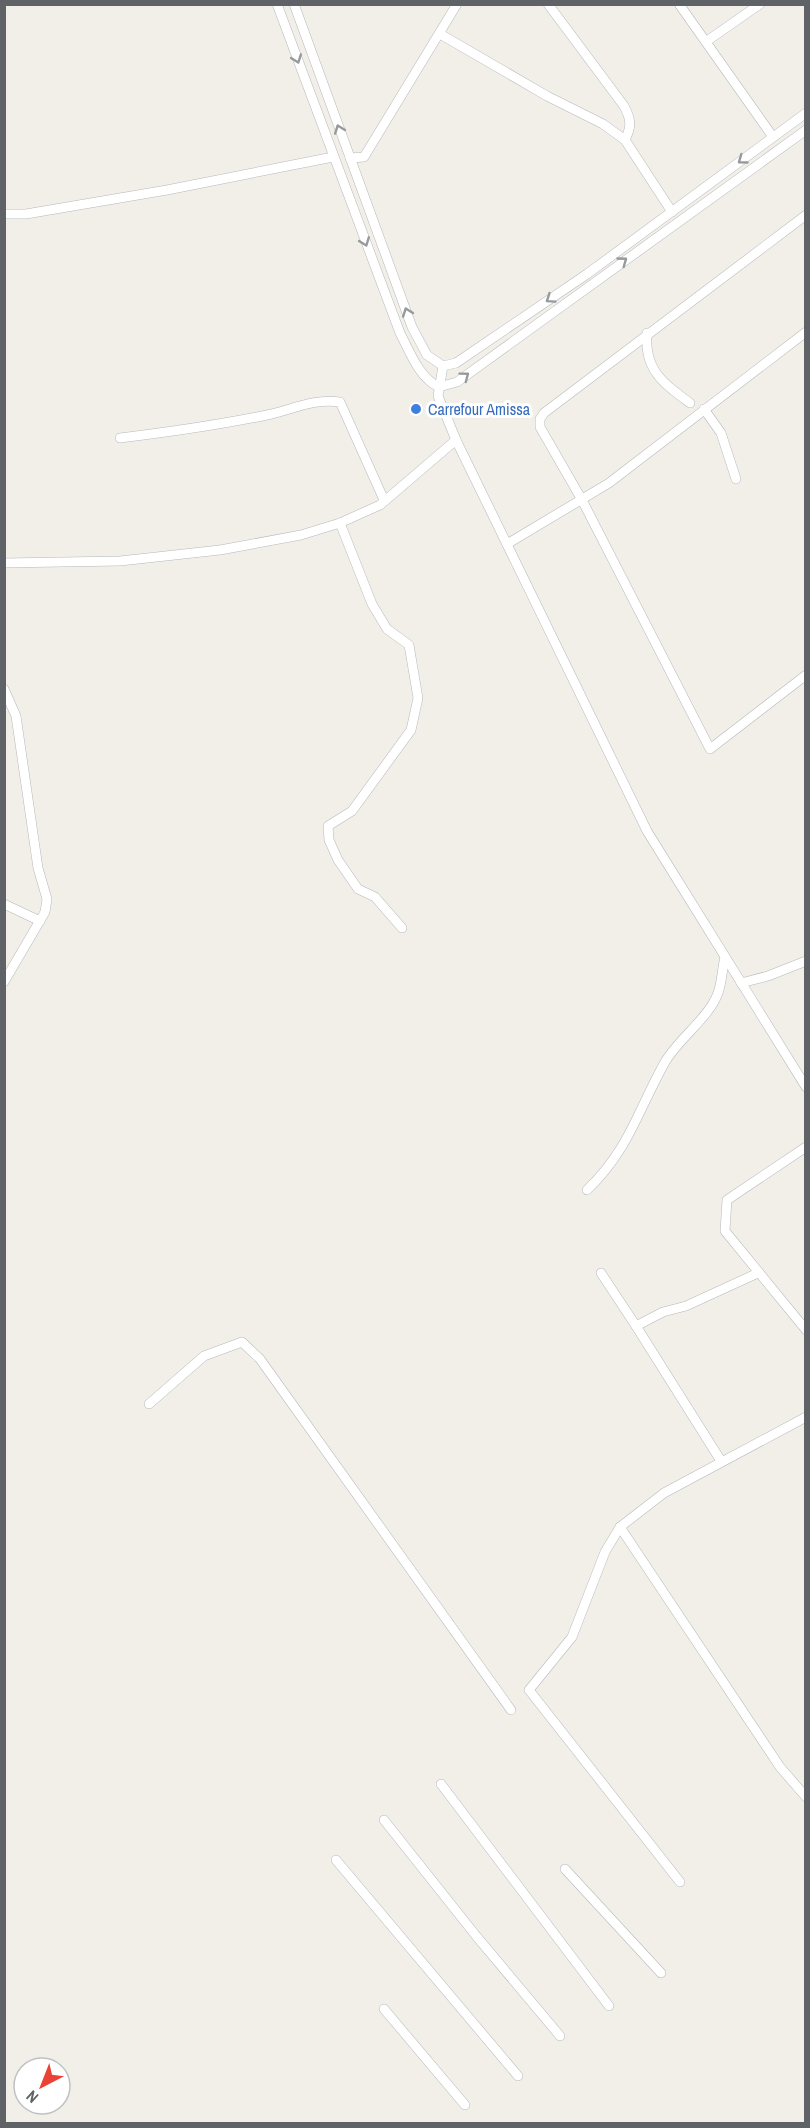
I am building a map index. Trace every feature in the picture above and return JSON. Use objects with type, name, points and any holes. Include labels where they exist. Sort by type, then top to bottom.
[{"type":"street","points":[[277,4],[400,333],[423,375],[429,382],[439,387],[457,382],[806,130]]},
{"type":"street","points":[[294,4],[412,327],[427,356],[443,366],[456,363],[587,274],[806,113]]},
{"type":"street","points":[[350,158],[364,157],[457,4]]},
{"type":"street","points":[[548,4],[624,106],[630,119],[630,128],[625,140]]},
{"type":"street","points":[[679,4],[773,137]]},
{"type":"street","points":[[707,41],[760,4]]},
{"type":"street","points":[[440,34],[547,96],[603,124],[625,140],[672,212]]},
{"type":"street","points":[[4,214],[26,214],[167,190],[333,157]]},
{"type":"street","points":[[806,215],[647,333],[544,412],[540,419],[540,427],[582,500],[710,749],[806,675]]},
{"type":"street","points":[[507,544],[609,483],[806,332]]},
{"type":"street","points":[[647,333],[648,361],[665,384],[690,403]]},
{"type":"street","points":[[443,366],[438,396],[456,440],[647,831],[806,1087]]},
{"type":"street","points":[[120,438],[197,428],[270,414],[313,402],[340,402],[384,500]]},
{"type":"street","points":[[704,409],[721,433],[736,479]]},
{"type":"street","points":[[4,563],[120,561],[220,550],[301,536],[340,523],[384,500],[456,440]]},
{"type":"street","points":[[340,523],[382,621],[387,629],[409,645],[418,698],[411,730],[352,811],[328,826],[329,840],[338,860],[358,889],[375,897],[402,928]]},
{"type":"street","points":[[4,689],[16,716],[38,868],[48,899],[40,921],[4,982]]},
{"type":"street","points":[[4,904],[40,921]]},
{"type":"street","points":[[587,1190],[606,1172],[628,1140],[665,1062],[684,1034],[708,1010],[717,993],[724,957]]},
{"type":"street","points":[[741,983],[768,976],[806,961]]},
{"type":"street","points":[[806,1147],[727,1200],[725,1231],[806,1330]]},
{"type":"street","points":[[601,1273],[721,1461]]},
{"type":"street","points":[[636,1326],[663,1312],[686,1306],[758,1273]]},
{"type":"street","points":[[149,1404],[204,1356],[242,1342],[260,1359],[511,1710]]},
{"type":"street","points":[[680,1882],[529,1690],[572,1637],[605,1552],[620,1527],[664,1493],[806,1418]]},
{"type":"street","points":[[620,1527],[780,1767],[806,1797]]},
{"type":"street","points":[[441,1784],[609,2006]]},
{"type":"street","points":[[384,1820],[477,1937],[560,2036]]},
{"type":"street","points":[[336,1860],[518,2076]]},
{"type":"street","points":[[565,1869],[661,1973]]},
{"type":"street","points":[[384,2009],[465,2105]]},
{"type":"place","name":"Carrefour Amissa","points":[[416,409]]}]
